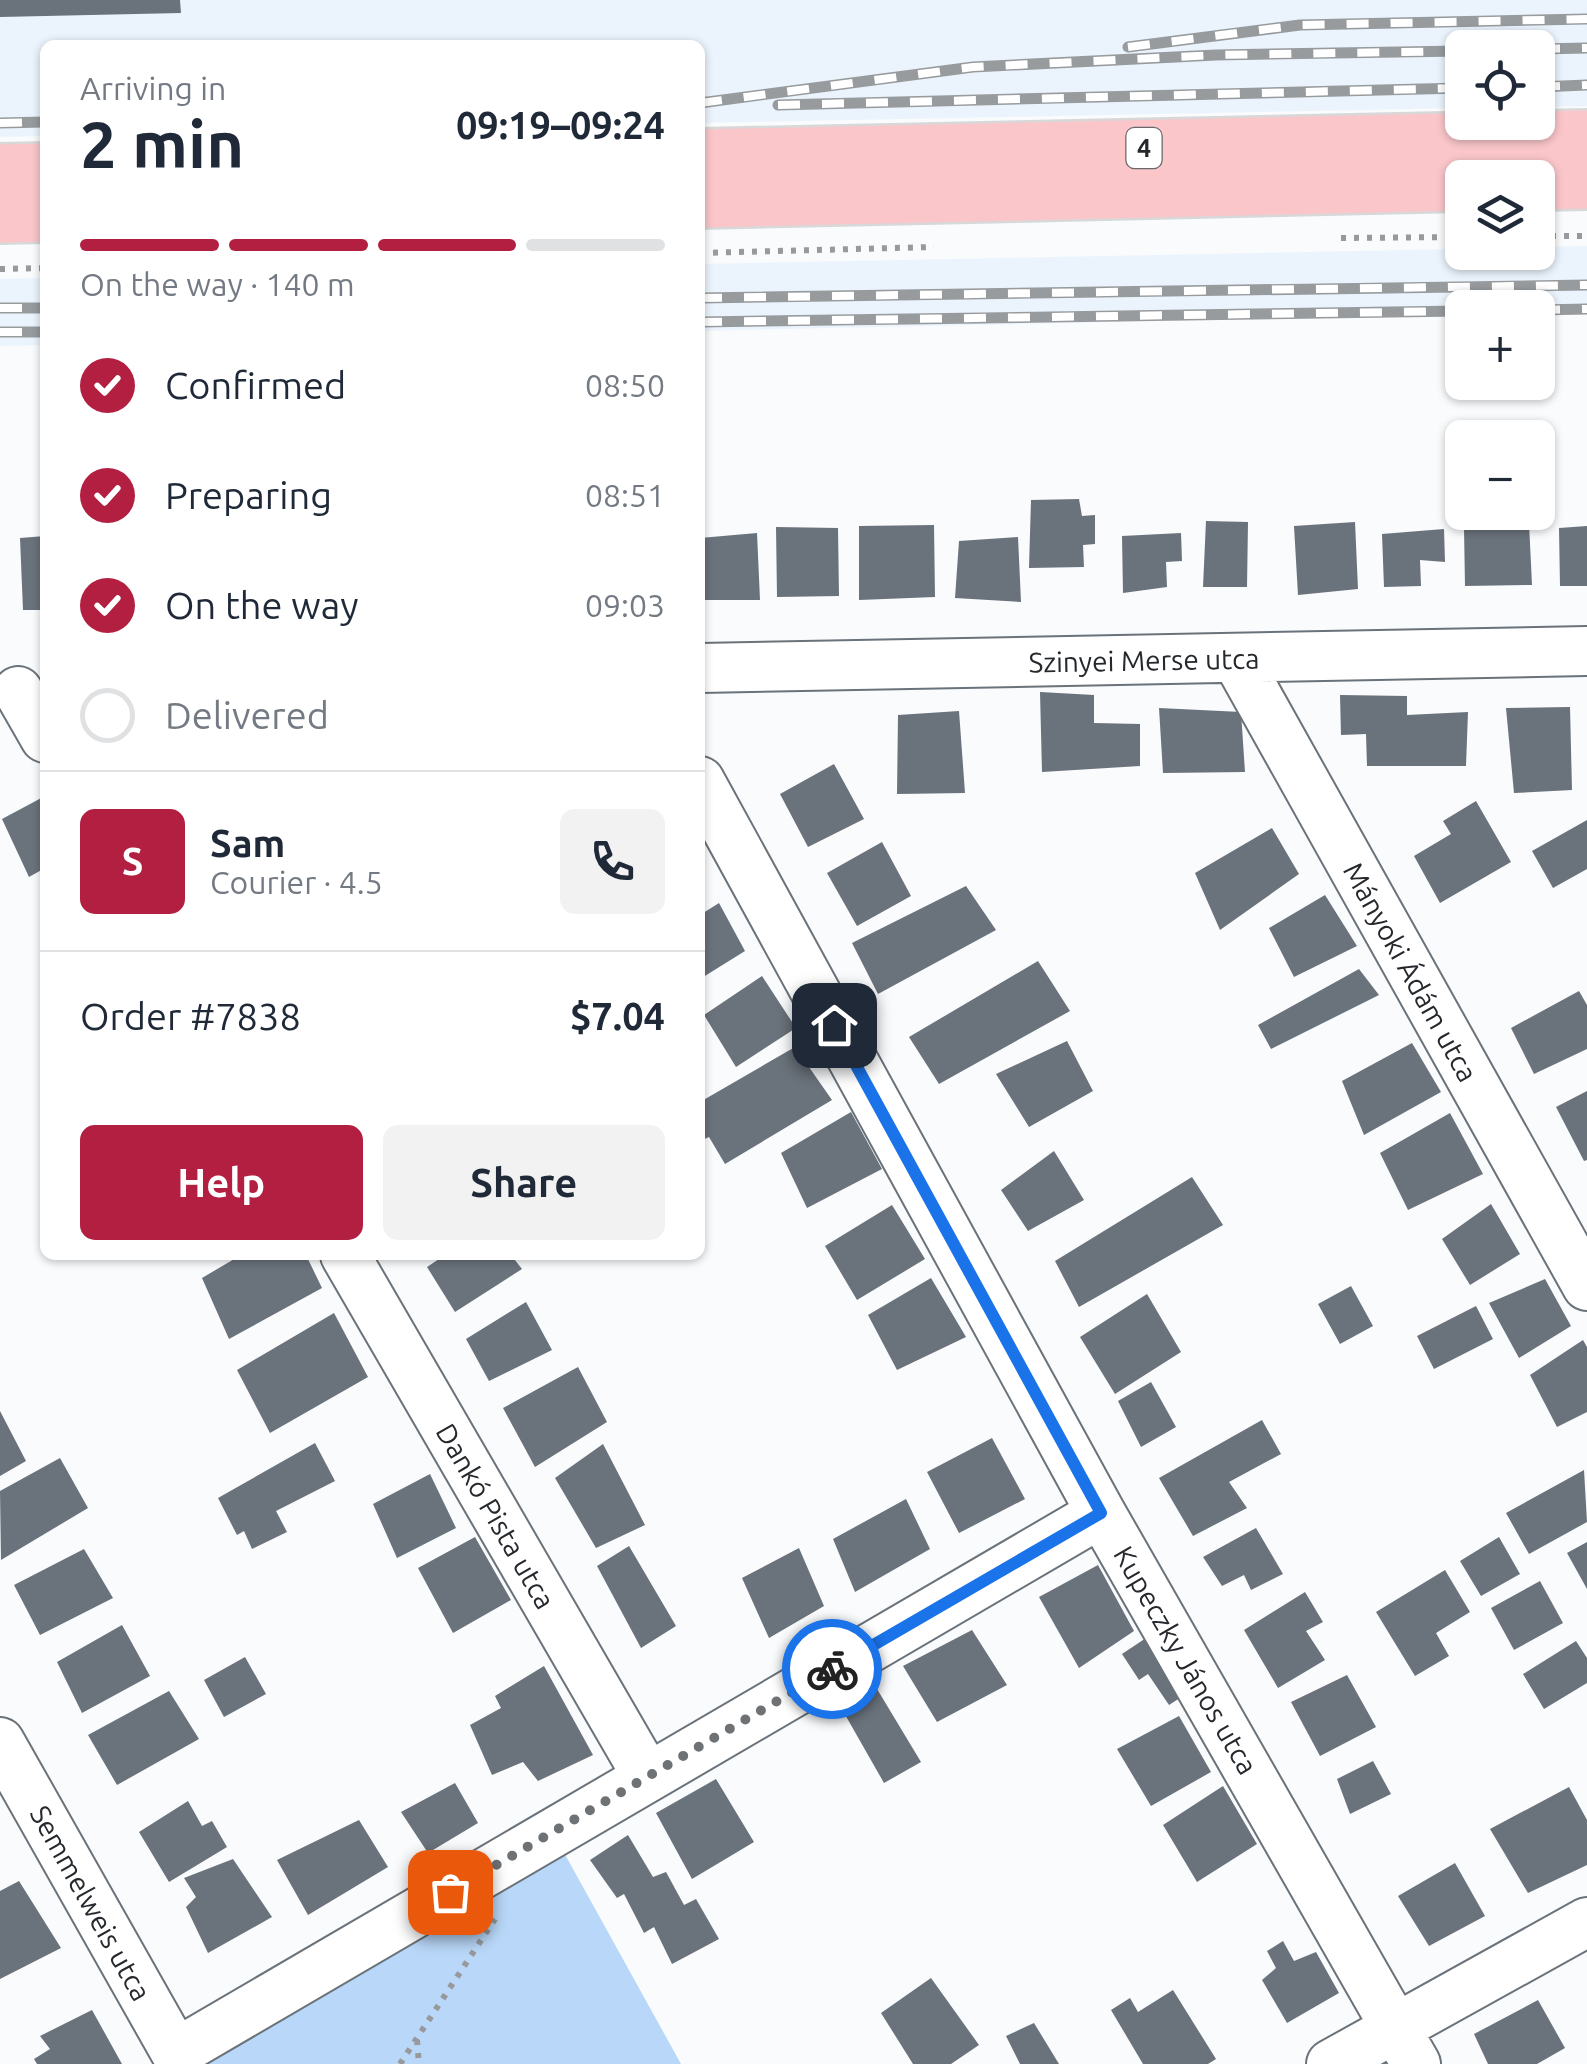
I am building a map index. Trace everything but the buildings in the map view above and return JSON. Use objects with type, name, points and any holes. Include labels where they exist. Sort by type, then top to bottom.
[{"type":"main road","name":"4","points":[[705,157],[1587,138]]},
{"type":"main road","points":[[0,172],[40,171]]},
{"type":"main road","points":[[1555,182],[1587,181]]},
{"type":"main road","name":"4","points":[[705,200],[1445,183]]},
{"type":"main road","points":[[0,214],[40,214]]},
{"type":"street","name":"Szinyei Merse utca","points":[[705,668],[1587,652]]},
{"type":"street","name":"Mányoki Ádám utca","points":[[1236,658],[1587,1286]]},
{"type":"street","points":[[21,691],[40,728]]},
{"type":"street","name":"Kupeczky János utca","points":[[705,790],[1101,1513],[1406,2045]]},
{"type":"street","name":"Dankó Pista utca","points":[[348,1260],[647,1776]]},
{"type":"street","points":[[179,2059],[647,1776],[1101,1513]]},
{"type":"street","name":"Semmelweis utca","points":[[0,1742],[179,2059]]},
{"type":"street","points":[[1331,2064],[1406,2045],[1587,1922]]},
{"type":"path","points":[[1555,236],[1587,236]]},
{"type":"path","points":[[0,268],[40,268]]},
{"type":"path","points":[[400,2064],[500,1911]]},
{"type":"path","points":[[416,2039],[419,2064]]},
{"type":"shaded area","points":[[0,0],[1587,0],[1587,106],[1555,107],[1555,30],[1445,30],[1445,108],[705,123],[705,40],[40,40],[40,136],[0,137]]},
{"type":"shaded area","points":[[1587,246],[1587,311],[1555,310],[1555,290],[1445,290],[1445,314],[705,331],[705,264],[1445,249],[1445,270],[1555,270],[1555,247]]},
{"type":"shaded area","points":[[40,278],[40,345],[0,346],[0,279]]},
{"type":"shaded area","points":[[552,1831],[681,2064],[180,2064]]},
{"type":"railway","points":[[1128,47],[1300,25],[1587,19]]},
{"type":"railway","points":[[1555,49],[1587,48]]},
{"type":"railway","points":[[705,102],[973,67],[1216,55],[1445,51]]},
{"type":"railway","points":[[1555,86],[1587,85]]},
{"type":"railway","points":[[778,105],[1445,88]]},
{"type":"railway","points":[[0,123],[40,122]]},
{"type":"railway","points":[[705,298],[1587,285]]},
{"type":"railway","points":[[0,308],[40,308]]},
{"type":"railway","points":[[1555,310],[1587,309]]},
{"type":"railway","points":[[705,322],[1445,311]]},
{"type":"railway","points":[[0,332],[40,332]]},
{"type":"way so far","points":[[450,1892],[832,1669]]},
{"type":"route","points":[[832,1669],[1101,1513],[834,1025]]}]
